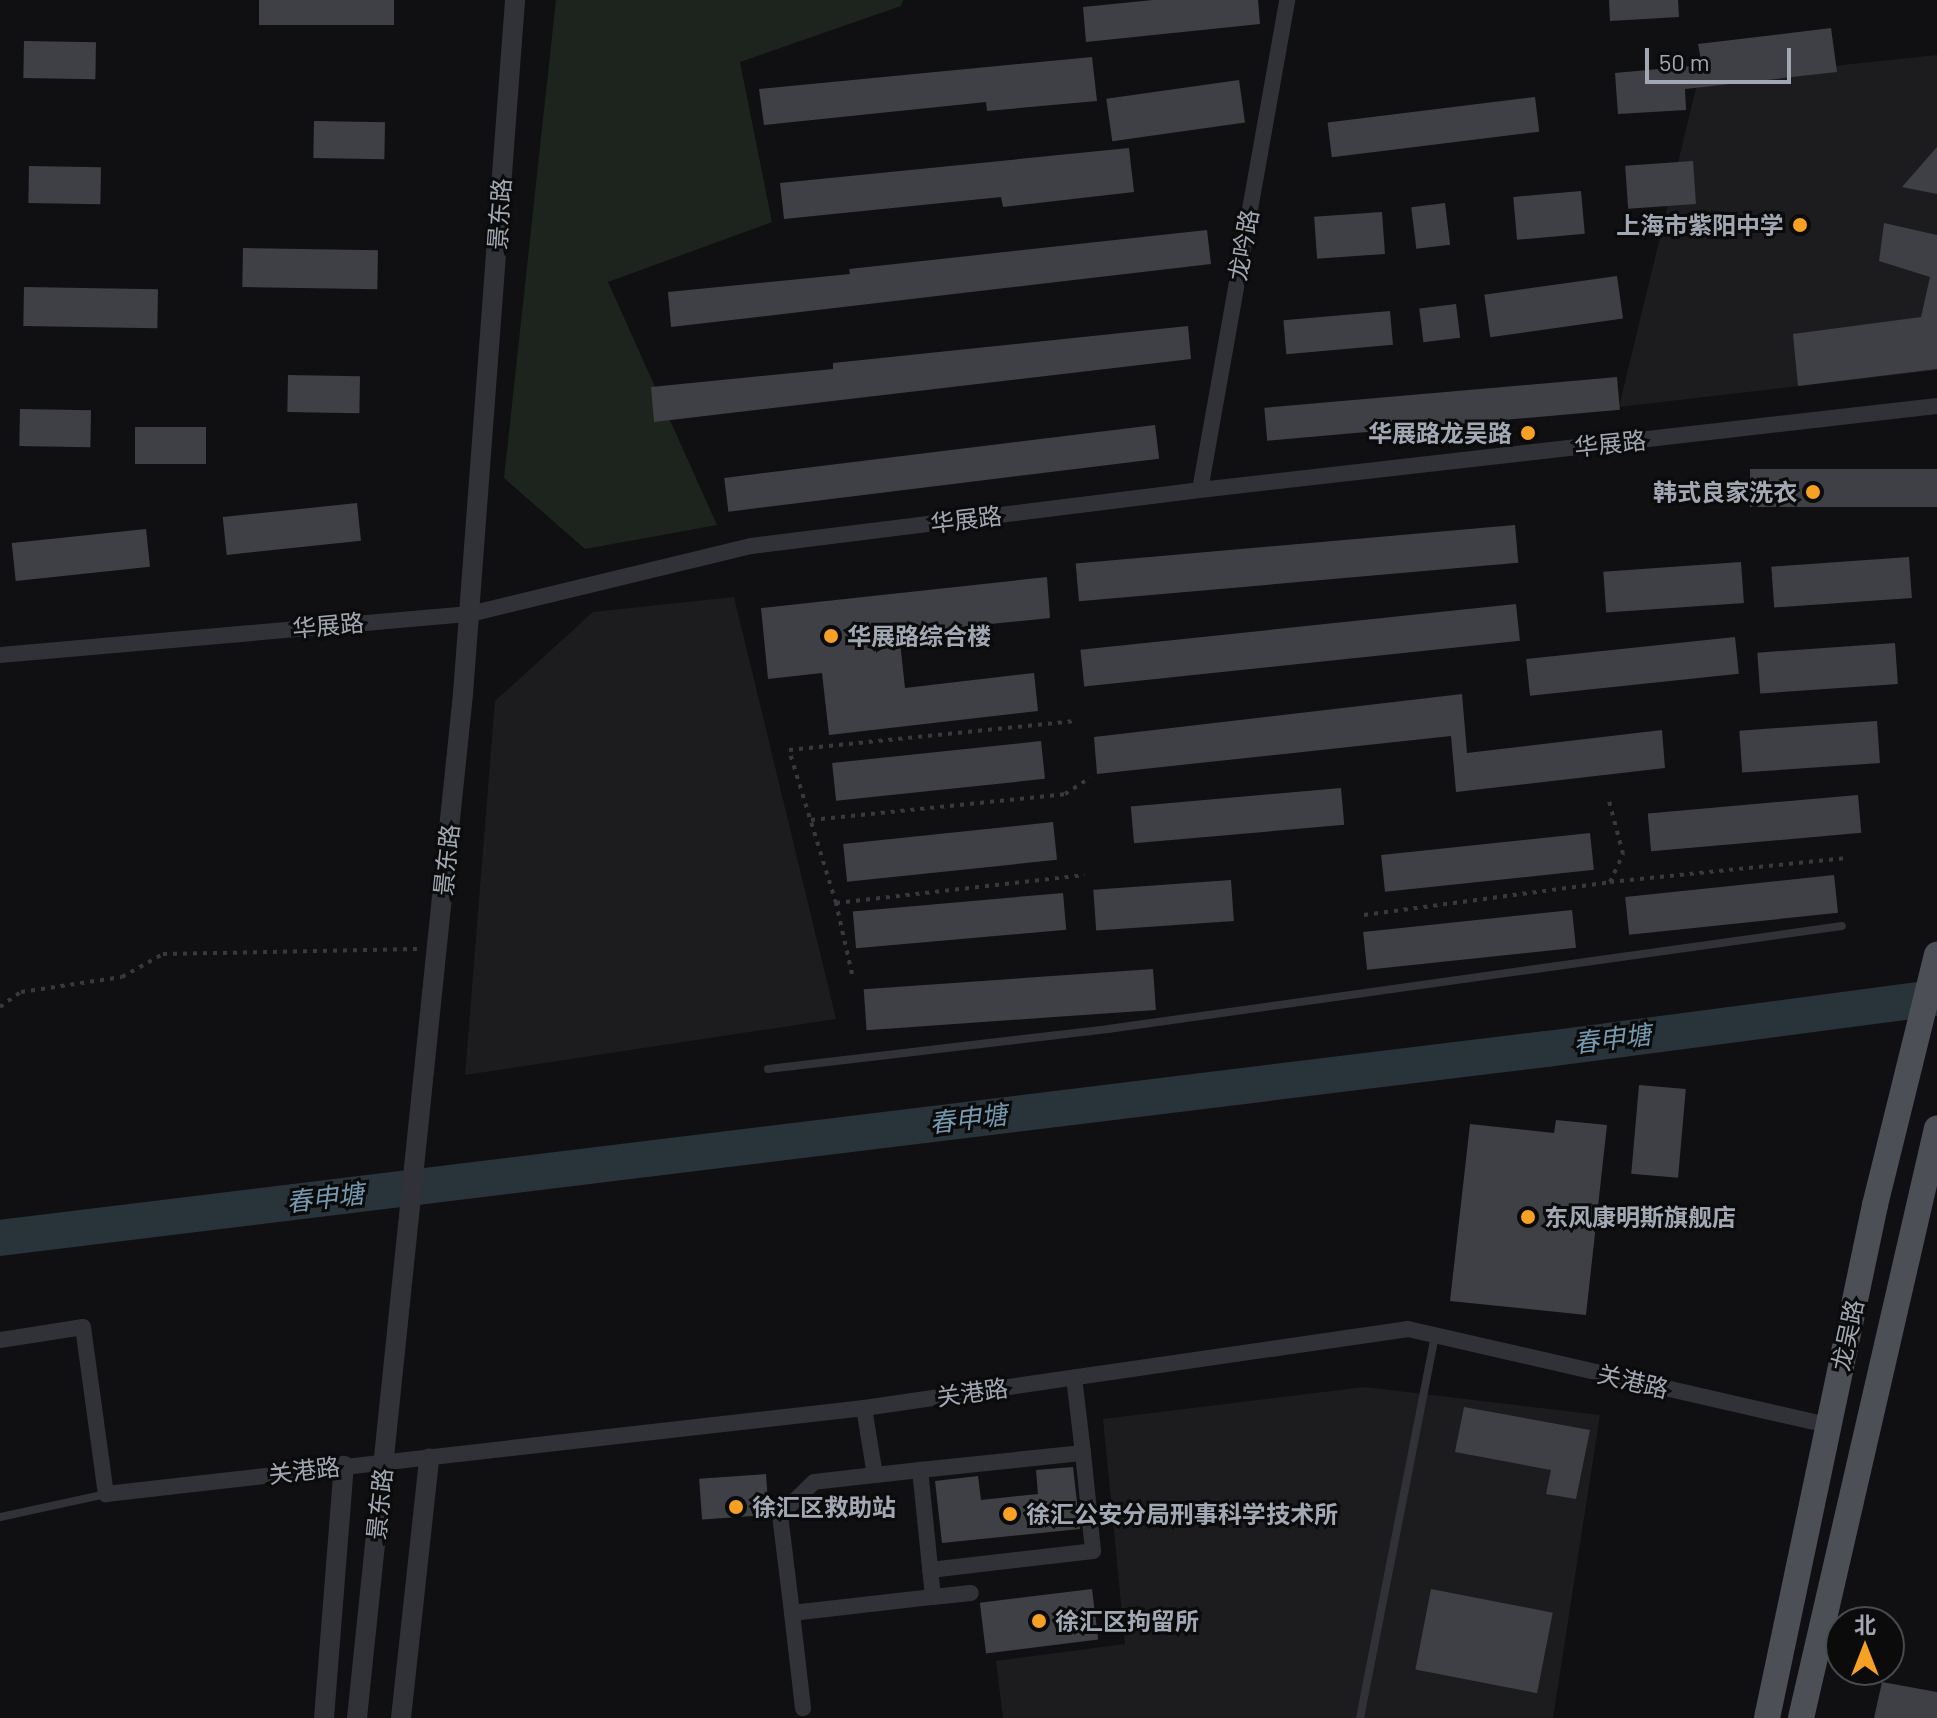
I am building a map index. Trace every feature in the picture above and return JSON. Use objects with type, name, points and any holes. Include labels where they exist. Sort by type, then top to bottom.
[{"type":"main road","name":"龙吴路","points":[[1767,1718],[1875,1205],[1937,955]]},
{"type":"main road","name":"龙吴路","points":[[1801,1718],[1937,1128]]},
{"type":"street","name":"景东路","points":[[357,1718],[463,694],[515,0]]},
{"type":"street","name":"龙吟路","points":[[1200,490],[1287,0]]},
{"type":"street","name":"华展路","points":[[0,655],[470,614],[751,546],[1200,490],[1937,406]]},
{"type":"street","points":[[0,1340],[83,1327],[106,1494]]},
{"type":"street","name":"关港路","points":[[106,1494],[864,1408],[1408,1329],[1827,1425]]},
{"type":"street","points":[[930,1570],[1093,1551],[1074,1378]]},
{"type":"street","points":[[864,1408],[875,1475]]},
{"type":"street","points":[[803,1708],[780,1515],[814,1482],[1083,1453]]},
{"type":"street","points":[[401,1718],[429,1459]]},
{"type":"street","points":[[324,1718],[344,1466]]},
{"type":"street","points":[[920,1470],[933,1597]]},
{"type":"street","points":[[792,1613],[971,1593]]},
{"type":"lane","points":[[768,1069],[1108,1029],[1842,926]]},
{"type":"lane","points":[[1360,1718],[1435,1335]]},
{"type":"lane","points":[[0,1517],[106,1494]]},
{"type":"path","points":[[852,974],[836,903],[789,750],[1073,721]]},
{"type":"path","points":[[811,820],[1065,794],[1090,778]]},
{"type":"path","points":[[1609,801],[1623,854],[1610,882]]},
{"type":"path","points":[[1364,915],[1610,882],[1847,858]]},
{"type":"path","points":[[836,903],[1084,875]]},
{"type":"path","points":[[0,1007],[21,992],[122,977],[163,954],[437,948]]},
{"type":"shaded area","points":[[556,0],[903,0],[901,6],[740,62],[772,222],[608,282],[717,525],[585,549],[504,478]]},
{"type":"shaded area","name":"上海市紫阳中学","points":[[1937,55],[1937,370],[1619,407],[1698,80]]},
{"type":"shaded area","points":[[734,597],[836,1019],[465,1075],[495,701],[593,612]]},
{"type":"shaded area","points":[[1365,1387],[1600,1415],[1553,1718],[1003,1718],[996,1661],[1125,1644],[1103,1419]]},
{"type":"building","points":[[259,0],[394,0],[394,25],[259,25]]},
{"type":"building","points":[[1153,0],[1258,0],[1260,24],[1086,42],[1083,7]]},
{"type":"building","points":[[1609,0],[1678,0],[1679,17],[1610,21]]},
{"type":"building","points":[[1831,28],[1837,72],[1685,89],[1686,110],[1618,114],[1615,73],[1702,65],[1698,44]]},
{"type":"building","points":[[24,41],[96,42],[95,79],[23,78]]},
{"type":"building","points":[[1092,57],[1097,101],[987,111],[986,102],[764,125],[759,89]]},
{"type":"building","points":[[1239,80],[1245,123],[1112,141],[1106,99]]},
{"type":"building","points":[[1535,97],[1539,132],[1332,157],[1328,122]]},
{"type":"building","points":[[314,121],[385,122],[384,159],[313,158]]},
{"type":"building","points":[[1937,147],[1937,194],[1902,187]]},
{"type":"building","points":[[1129,148],[1134,192],[1003,207],[1001,197],[784,219],[780,183]]},
{"type":"building","points":[[1693,161],[1696,204],[1628,209],[1625,166]]},
{"type":"building","points":[[29,166],[101,167],[100,204],[28,203]]},
{"type":"building","points":[[1581,191],[1585,234],[1517,240],[1513,197]]},
{"type":"building","points":[[1445,203],[1450,245],[1416,249],[1411,207]]},
{"type":"building","points":[[1382,212],[1385,254],[1317,259],[1314,217]]},
{"type":"building","points":[[1884,223],[1937,235],[1937,369],[1798,386],[1793,334],[1921,317],[1930,277],[1879,261]]},
{"type":"building","points":[[1207,230],[1211,264],[671,327],[668,292],[850,274],[849,269]]},
{"type":"building","points":[[243,248],[378,250],[377,289],[242,287]]},
{"type":"building","points":[[1617,276],[1623,319],[1490,337],[1484,295]]},
{"type":"building","points":[[24,287],[158,289],[157,328],[23,326]]},
{"type":"building","points":[[1456,304],[1460,338],[1423,342],[1419,309]]},
{"type":"building","points":[[1390,311],[1393,345],[1286,354],[1283,320]]},
{"type":"building","points":[[1188,326],[1191,359],[654,422],[651,387],[833,369],[833,363]]},
{"type":"building","points":[[288,375],[360,376],[359,413],[287,412]]},
{"type":"building","points":[[1617,377],[1620,410],[1267,441],[1264,408]]},
{"type":"building","points":[[20,409],[91,410],[90,447],[19,446]]},
{"type":"building","points":[[1155,425],[1159,459],[728,512],[724,478]]},
{"type":"building","points":[[135,427],[206,427],[206,464],[135,464]]},
{"type":"building","points":[[1750,469],[1937,469],[1937,507],[1750,507]]},
{"type":"building","points":[[357,503],[361,541],[227,555],[223,517]]},
{"type":"building","points":[[1515,525],[1518,563],[1079,601],[1076,563]]},
{"type":"building","points":[[146,529],[150,567],[16,581],[12,543]]},
{"type":"building","points":[[1909,557],[1912,598],[1774,608],[1771,567]]},
{"type":"building","points":[[1741,562],[1744,603],[1606,613],[1603,572]]},
{"type":"building","points":[[1047,577],[1050,618],[899,633],[905,688],[1034,673],[1038,711],[829,735],[822,673],[768,679],[761,608]]},
{"type":"building","points":[[1516,604],[1520,641],[1084,687],[1080,650]]},
{"type":"building","points":[[1735,637],[1739,674],[1530,696],[1526,659]]},
{"type":"building","points":[[1895,643],[1898,684],[1760,694],[1757,653]]},
{"type":"building","points":[[1462,694],[1467,753],[1662,730],[1665,768],[1456,792],[1451,736],[1097,774],[1094,737]]},
{"type":"building","points":[[1877,721],[1880,763],[1742,773],[1739,731]]},
{"type":"building","points":[[1041,741],[1045,779],[836,801],[832,763]]},
{"type":"building","points":[[1341,788],[1344,825],[1134,843],[1131,806]]},
{"type":"building","points":[[1858,795],[1861,833],[1651,851],[1648,813]]},
{"type":"building","points":[[1053,822],[1057,860],[847,882],[843,844]]},
{"type":"building","points":[[1590,833],[1594,870],[1385,892],[1381,855]]},
{"type":"building","points":[[1834,875],[1838,913],[1629,935],[1625,897]]},
{"type":"building","points":[[1231,880],[1234,921],[1096,931],[1093,890]]},
{"type":"building","points":[[1063,893],[1066,930],[856,948],[853,911]]},
{"type":"building","points":[[1572,910],[1576,948],[1367,970],[1363,932]]},
{"type":"building","points":[[1153,969],[1156,1010],[867,1030],[864,989]]},
{"type":"building","points":[[1639,1085],[1686,1089],[1678,1178],[1631,1174]]},
{"type":"building","name":"东风康明斯旗舰店","points":[[1556,1120],[1607,1125],[1586,1315],[1450,1301],[1470,1124],[1554,1133]]},
{"type":"building","points":[[1464,1407],[1590,1430],[1576,1499],[1546,1494],[1551,1470],[1455,1452]]},
{"type":"building","name":"徐汇公安分局刑事科学技术所","points":[[1073,1467],[1080,1529],[942,1543],[935,1481],[978,1476],[981,1500],[1038,1494],[1036,1470]]},
{"type":"building","name":"徐汇区救助站","points":[[766,1474],[769,1515],[702,1520],[699,1479]]},
{"type":"building","name":"徐汇区拘留所","points":[[1092,1589],[1098,1640],[986,1653],[980,1603]]},
{"type":"building","points":[[1431,1589],[1553,1613],[1537,1693],[1415,1669]]},
{"type":"building","points":[[1881,1686],[1904,1686],[1937,1692],[1937,1718],[1874,1718]]},
{"type":"waterway","name":"春申塘","points":[[0,1238],[1547,1049],[1937,998]]},
{"type":"place","name":"上海市紫阳中学","points":[[1800,225]]},
{"type":"place","name":"华展路龙吴路","points":[[1528,433]]},
{"type":"place","name":"韩式良家洗衣","points":[[1813,492]]},
{"type":"place","name":"华展路综合楼","points":[[831,636]]},
{"type":"place","name":"东风康明斯旗舰店","points":[[1528,1217]]},
{"type":"place","name":"徐汇区救助站","points":[[736,1507]]},
{"type":"place","name":"徐汇公安分局刑事科学技术所","points":[[1010,1514]]},
{"type":"place","name":"徐汇区拘留所","points":[[1039,1621]]}]
